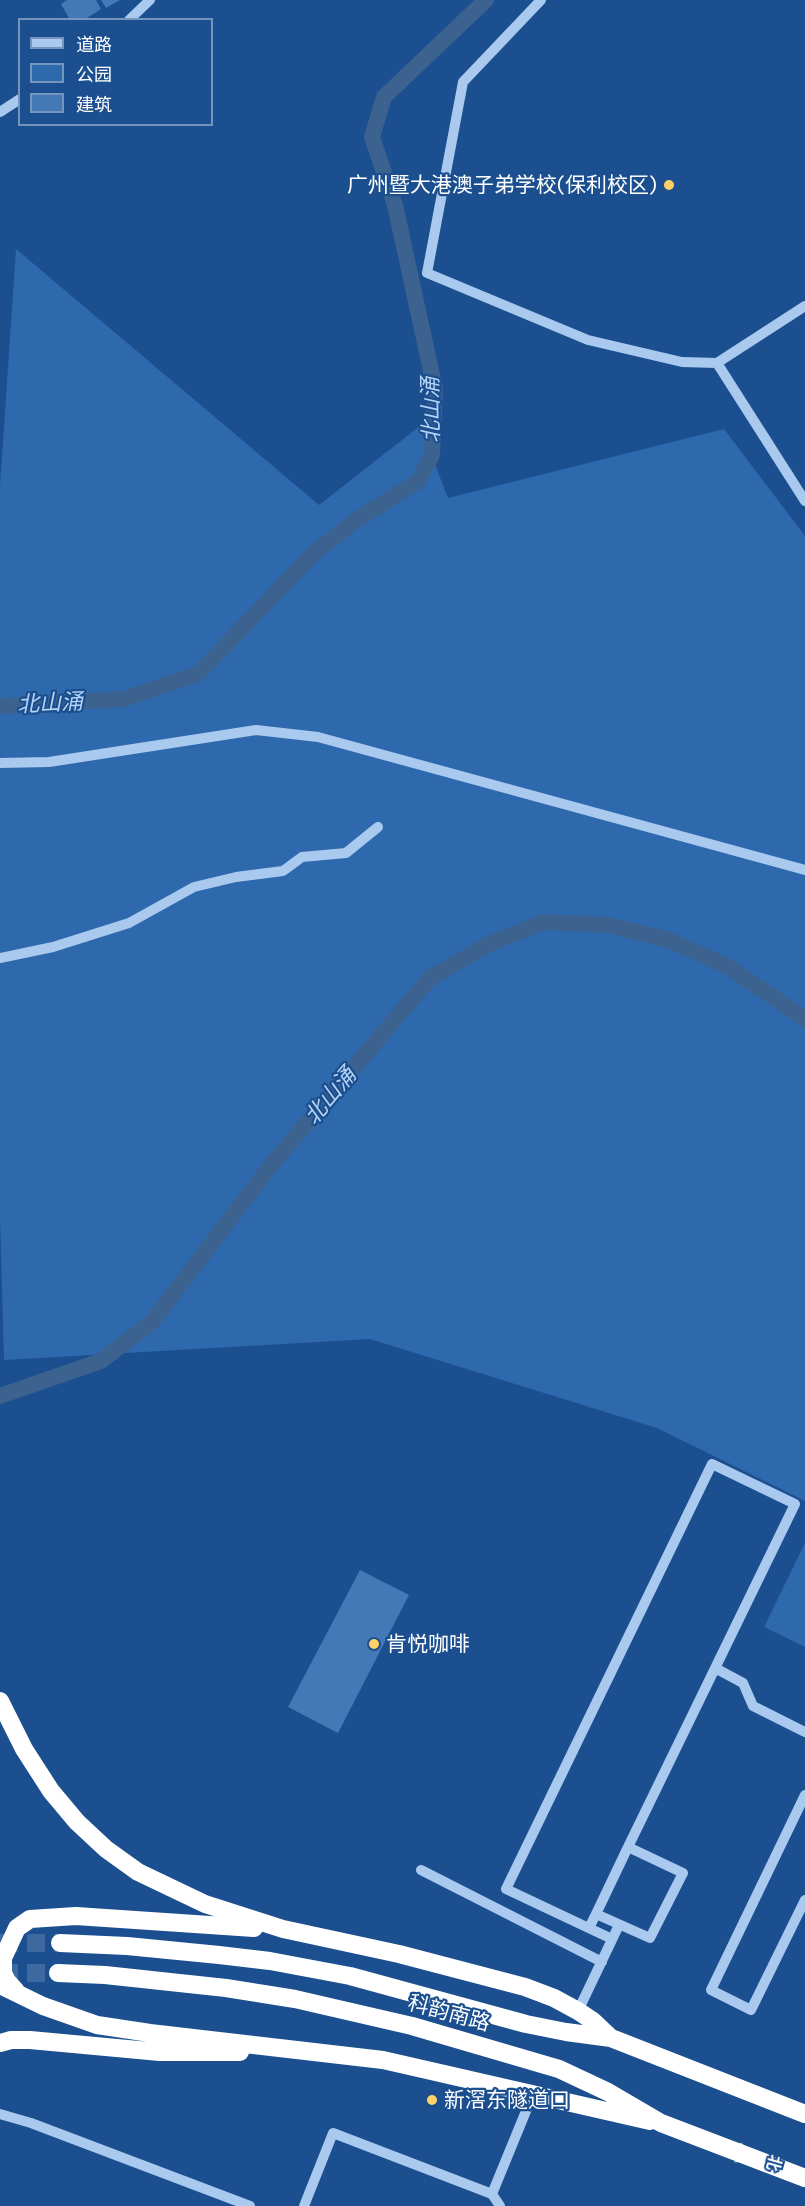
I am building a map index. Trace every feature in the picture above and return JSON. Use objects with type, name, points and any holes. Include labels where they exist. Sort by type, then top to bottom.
[{"type":"highway","points":[[0,1701],[24,1749],[51,1791],[77,1822],[106,1850],[138,1872],[205,1904],[283,1929],[478,1974],[554,1998],[593,2021],[611,2038]]},
{"type":"highway","points":[[20,1996],[3,1973],[3,1958],[17,1928],[30,1919],[76,1916],[283,1929]]},
{"type":"highway","name":"科韵南路","points":[[60,1943],[170,1950],[313,1968],[388,1985],[526,2024],[611,2038],[805,2114]]},
{"type":"highway","name":"科韵南路","points":[[58,1973],[105,1975],[226,1988],[295,1999],[412,2026],[559,2069],[608,2092],[661,2123],[802,2180]]},
{"type":"highway","points":[[0,1985],[43,2006],[97,2025],[382,2060],[661,2123]]},
{"type":"highway","points":[[0,2043],[11,2040],[30,2040],[116,2049],[210,2054],[297,2050]]},
{"type":"street","points":[[131,18],[150,0]]},
{"type":"street","points":[[541,0],[463,82],[427,273],[588,340],[682,362],[717,363],[805,306]]},
{"type":"street","points":[[0,112],[18,100]]},
{"type":"street","points":[[717,363],[805,501]]},
{"type":"street","points":[[0,763],[50,762],[256,730],[318,737],[805,870]]},
{"type":"street","points":[[0,958],[53,947],[129,923],[194,887],[236,877],[283,870],[302,857],[346,853],[378,827]]},
{"type":"street","points":[[589,1928],[795,1504],[712,1464],[506,1889],[589,1928],[610,1943]]},
{"type":"street","points":[[715,1668],[743,1683],[753,1706],[805,1732]]},
{"type":"street","points":[[805,1795],[711,1990],[752,2010],[805,1900]]},
{"type":"street","points":[[596,1914],[650,1938],[683,1873],[628,1847]]},
{"type":"street","points":[[421,1870],[602,1962]]},
{"type":"street","points":[[578,2011],[619,1925]]},
{"type":"street","points":[[492,2194],[533,2094]]},
{"type":"street","points":[[0,2114],[32,2123],[250,2206]]},
{"type":"street","points":[[304,2206],[333,2133],[492,2194],[500,2206]]},
{"type":"green space","points":[[16,249],[319,505],[420,426],[448,498],[724,429],[805,536],[805,1501],[657,1428],[370,1339],[4,1360],[0,1217],[0,486]]},
{"type":"green space","points":[[805,1543],[805,1647],[764,1627]]},
{"type":"building","points":[[67,0],[96,0],[101,9],[87,18],[69,18],[61,4]]},
{"type":"building","points":[[101,0],[120,0],[106,8]]},
{"type":"building","points":[[360,1570],[409,1595],[338,1733],[288,1707]]},
{"type":"waterway","name":"北山涌","points":[[0,706],[124,699],[198,674],[314,553],[355,521],[418,481],[432,455],[435,389],[395,205],[372,137],[384,97],[486,0]]},
{"type":"waterway","name":"北山涌","points":[[0,1396],[101,1361],[152,1322],[271,1165],[430,978],[489,944],[544,922],[608,925],[669,940],[727,966],[805,1019]]},
{"type":"tunnel","points":[[0,1943],[60,1943]]},
{"type":"tunnel","points":[[0,1973],[58,1973]]},
{"type":"place","name":"广州暨大港澳子弟学校(保利校区)","points":[[669,185]]},
{"type":"place","name":"肯悦咖啡","points":[[374,1644]]},
{"type":"place","name":"新滘东隧道口","points":[[432,2100]]}]
